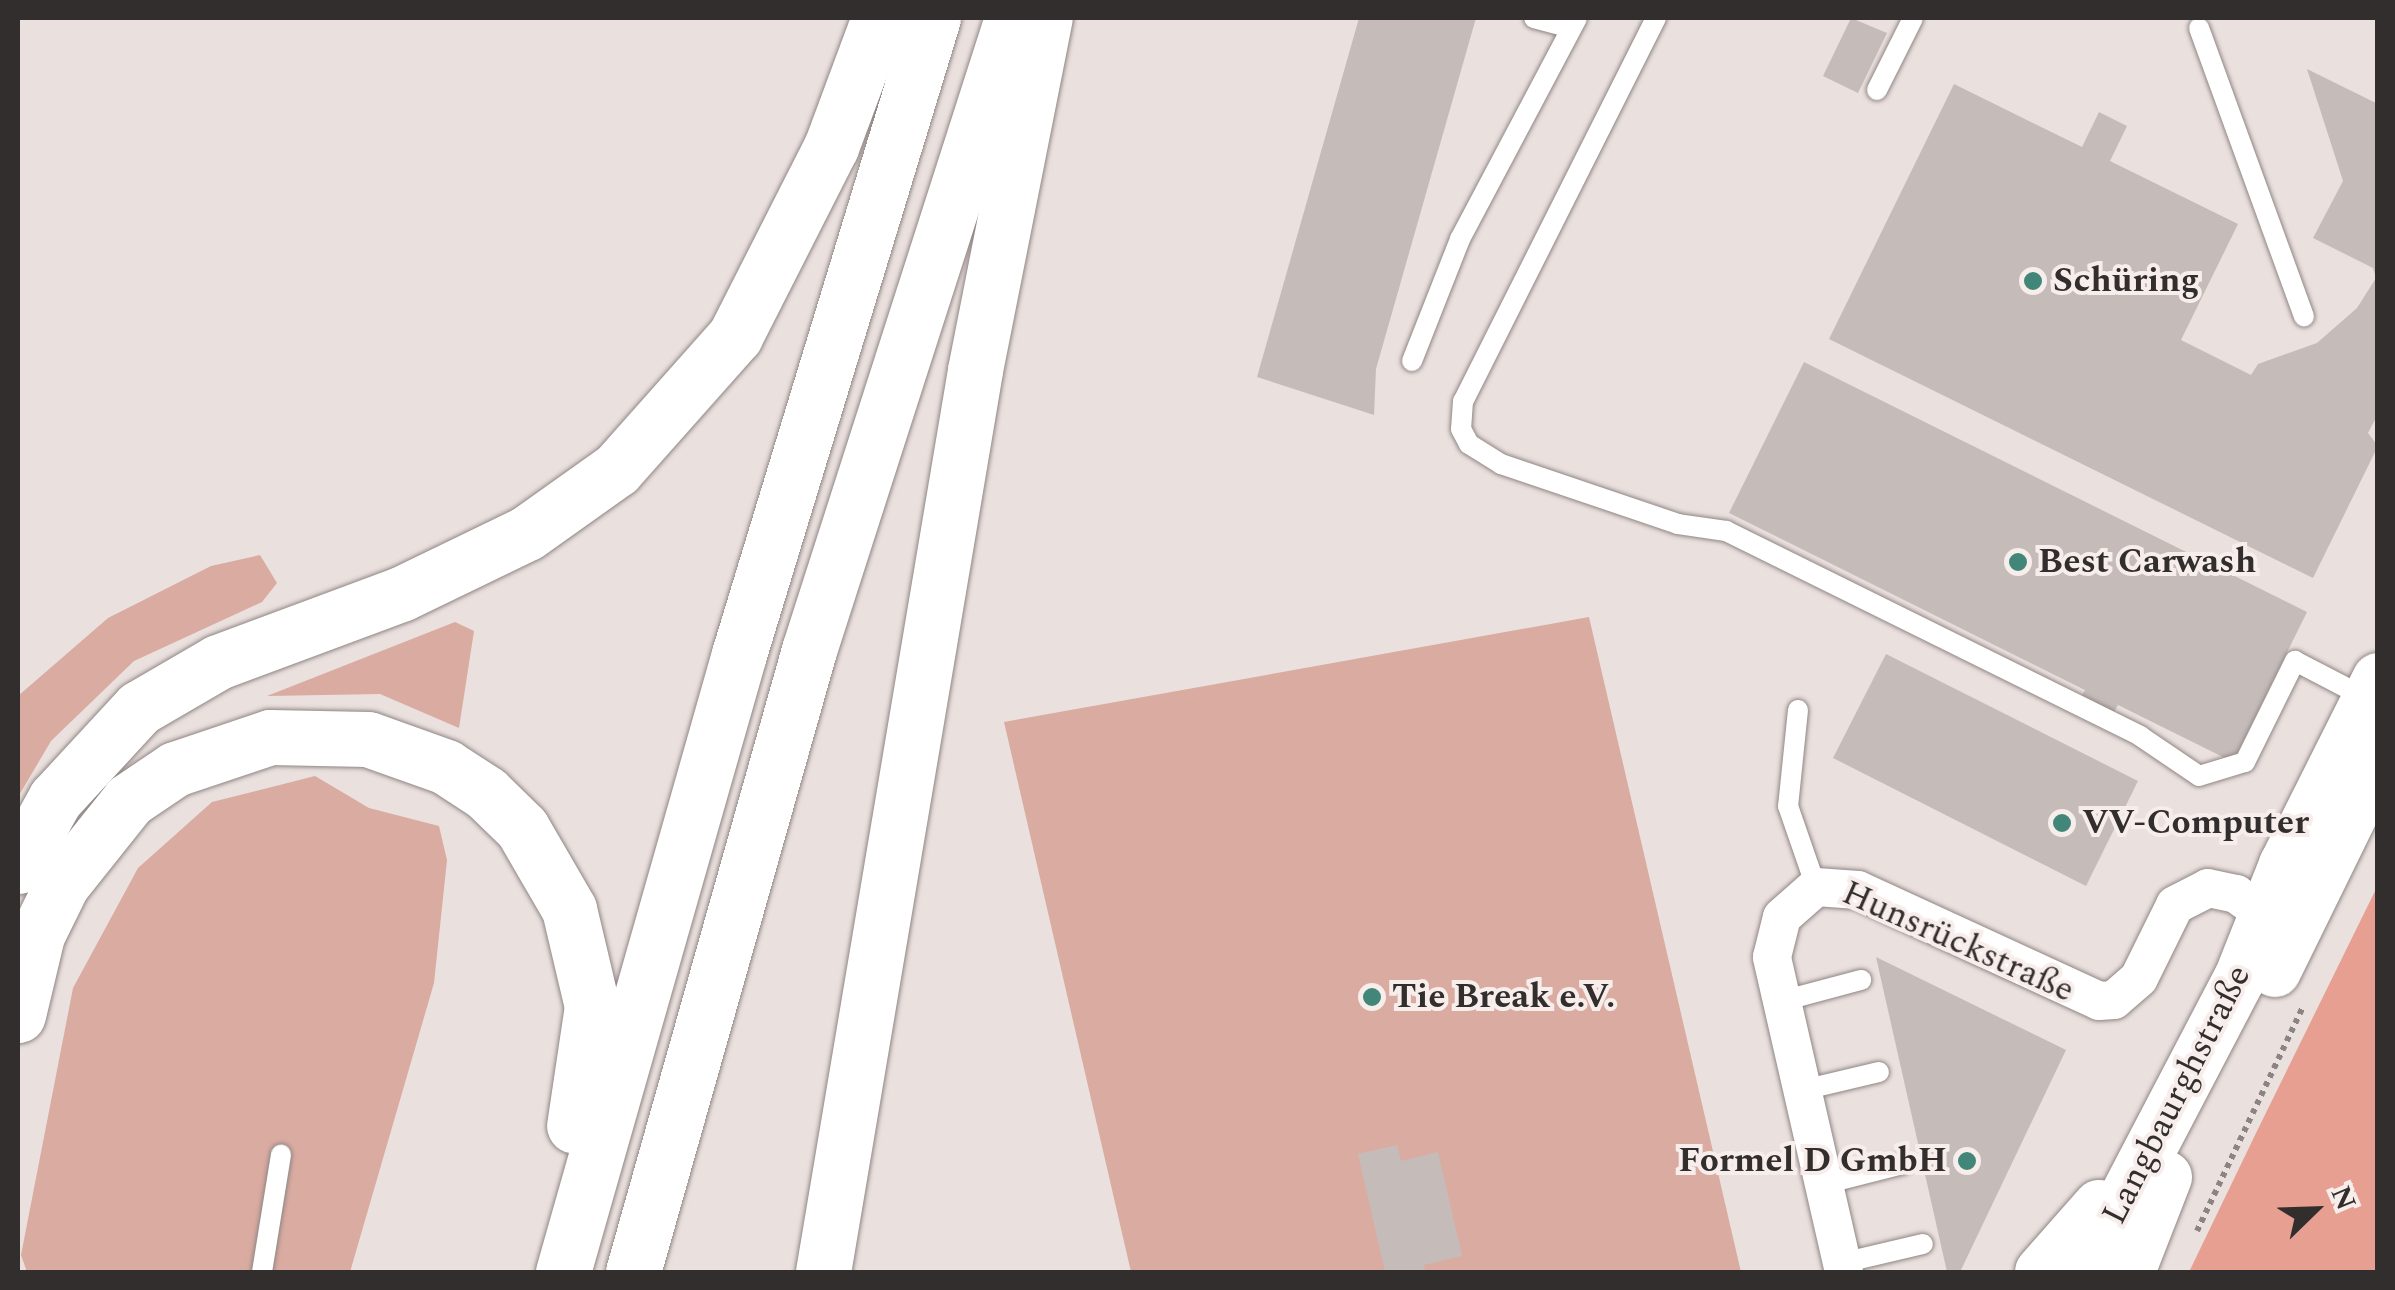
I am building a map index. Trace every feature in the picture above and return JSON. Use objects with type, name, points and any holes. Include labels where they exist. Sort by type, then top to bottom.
[{"type":"highway","points":[[18,866],[54,800],[139,708],[218,662],[401,594],[527,533],[618,468],[735,336],[831,148],[879,18]]},
{"type":"highway","points":[[563,1272],[932,18]]},
{"type":"highway","points":[[633,1272],[809,650],[1012,18]]},
{"type":"highway","points":[[823,1272],[842,1128],[1045,18]]},
{"type":"highway","points":[[18,1014],[37,935],[81,854],[129,800],[175,769],[270,737],[320,734],[368,739],[446,767],[522,828],[569,909],[592,1006],[545,1272]]},
{"type":"highway","points":[[808,1272],[842,1128]]},
{"type":"main road","name":"Langbaurghstraße","points":[[2086,1272],[2170,1114],[2372,689]]},
{"type":"main road","name":"Langbaurghstraße","points":[[2129,1272],[2164,1182],[2291,984],[2378,762]]},
{"type":"main road","points":[[2041,1272],[2170,1114]]},
{"type":"street","name":"Hunsrückstraße","points":[[1843,1268],[1772,957],[1778,926],[1816,886],[1858,890],[2100,1002],[2114,1000],[2138,978],[2175,905],[2208,888],[2236,894],[2266,916]]},
{"type":"street","name":"Langbaurghstraße","points":[[2266,916],[2291,984]]},
{"type":"lane","points":[[1412,361],[1460,239],[1574,23],[1534,18]]},
{"type":"lane","points":[[1656,18],[1463,401],[1461,429],[1469,444],[1500,464],[1678,524],[1726,531],[2140,736],[2200,776],[2245,762],[2295,661],[2372,689]]},
{"type":"lane","points":[[1877,90],[1913,18]]},
{"type":"lane","points":[[2180,18],[2202,22],[2304,317]]},
{"type":"lane","points":[[1798,710],[1788,806],[1816,886]]},
{"type":"lane","points":[[1782,1001],[1861,980]]},
{"type":"lane","points":[[1802,1090],[1879,1072]]},
{"type":"lane","points":[[262,1272],[282,1155]]},
{"type":"lane","points":[[1824,1184],[1903,1164]]},
{"type":"lane","points":[[1843,1268],[1923,1244]]},
{"type":"path","points":[[2189,1247],[2291,984]]},
{"type":"shaded area","points":[[260,555],[277,583],[262,602],[134,661],[51,741],[18,797],[18,696],[108,618],[211,566]]},
{"type":"shaded area","name":"Tie Break e.V.","points":[[1589,617],[1741,1272],[1131,1272],[1004,722]]},
{"type":"shaded area","points":[[455,622],[474,631],[459,728],[380,694],[267,696]]},
{"type":"shaded area","points":[[315,776],[369,808],[439,826],[447,860],[434,983],[350,1272],[27,1272],[21,1255],[73,988],[138,868],[212,802]]},
{"type":"shaded area","points":[[2377,887],[2377,1272],[2189,1272],[2257,1131]]},
{"type":"building","points":[[1359,18],[1476,18],[1376,369],[1374,415],[1257,377]]},
{"type":"building","points":[[1851,18],[1887,33],[1858,93],[1823,76]]},
{"type":"building","name":"Schüring","points":[[2307,69],[2378,104],[2378,414],[2368,433],[2378,446],[2313,578],[1829,339],[1954,84],[2082,147],[2099,112],[2127,126],[2110,161],[2238,224],[2181,340],[2251,375],[2258,364],[2317,343],[2357,308],[2376,278],[2373,268],[2313,238],[2343,181]]},
{"type":"building","name":"Best Carwash","points":[[1804,362],[2307,612],[2233,762],[2118,705],[2114,712],[2082,695],[2085,690],[1729,513]]},
{"type":"building","points":[[1886,654],[2138,781],[2086,886],[1833,758]]},
{"type":"building","name":"Formel D GmbH","points":[[1876,957],[2066,1050],[1960,1272],[1947,1272]]},
{"type":"building","points":[[1397,1145],[1401,1161],[1438,1152],[1462,1256],[1424,1265],[1425,1272],[1385,1272],[1358,1154]]},
{"type":"place","name":"Schüring","points":[[2033,281]]},
{"type":"place","name":"Best Carwash","points":[[2018,562]]},
{"type":"place","name":"VV-Computer","points":[[2062,823]]},
{"type":"place","name":"Tie Break e.V.","points":[[1372,997]]},
{"type":"place","name":"Formel D GmbH","points":[[1967,1161]]}]
